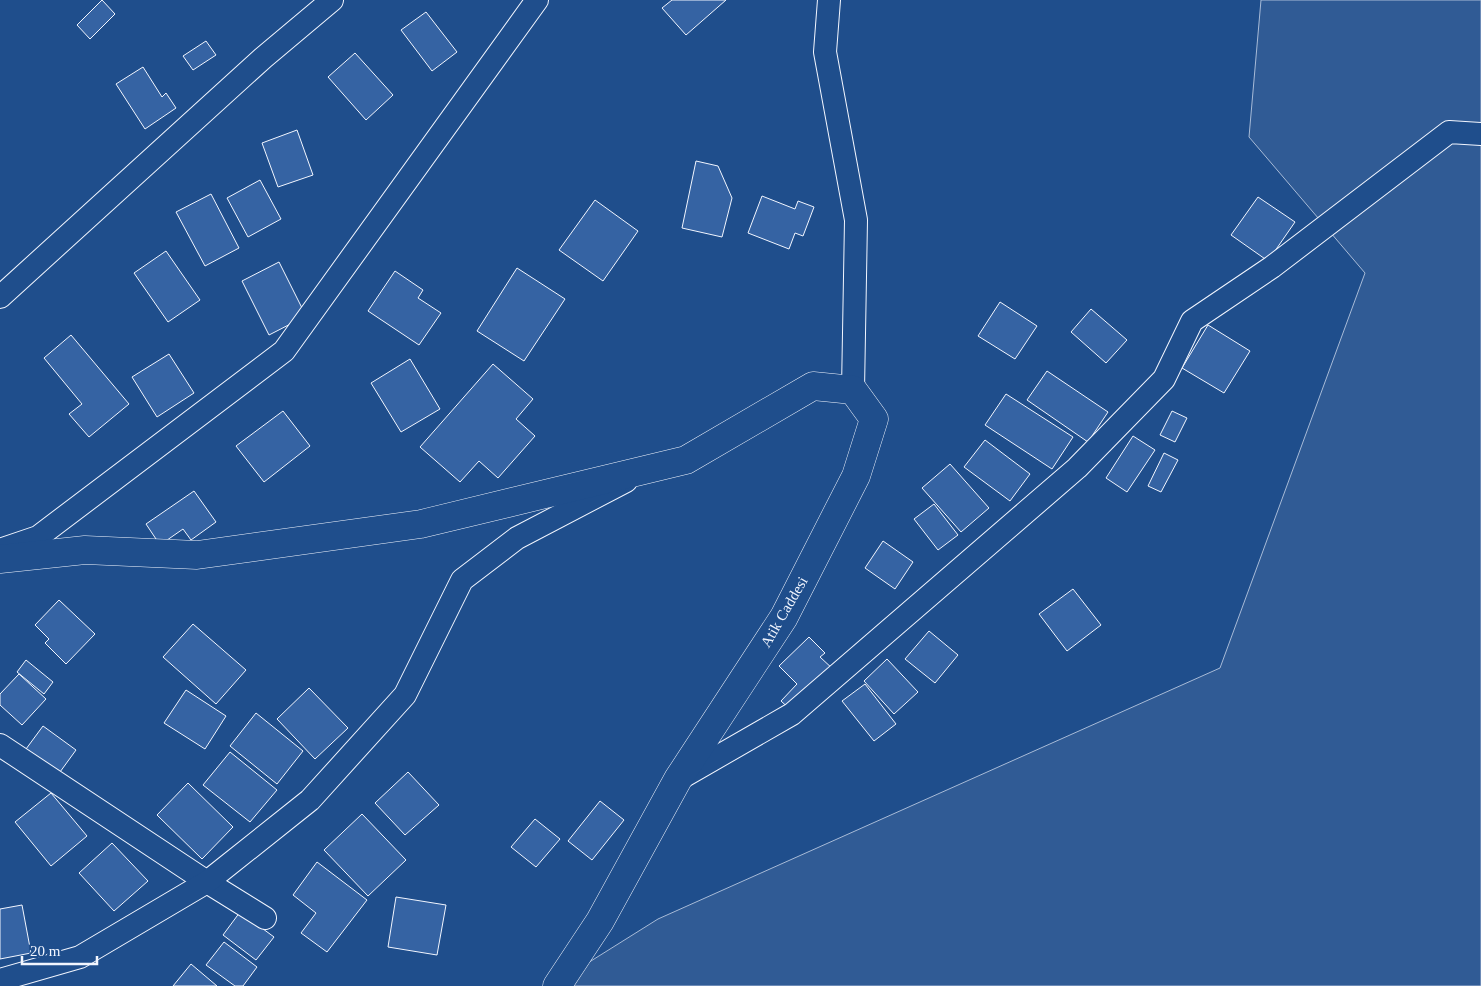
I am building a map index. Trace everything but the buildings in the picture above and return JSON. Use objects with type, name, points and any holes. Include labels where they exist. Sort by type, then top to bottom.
[{"type":"street","points":[[0,296],[263,58],[332,0]]},
{"type":"street","points":[[0,550],[38,538],[284,351],[537,0]]},
{"type":"street","points":[[0,558],[85,550],[197,554],[421,524],[686,460],[813,386],[853,390],[856,220],[826,52],[829,0]]},
{"type":"street","points":[[678,779],[792,714],[1077,468],[1164,379],[1192,321],[1272,268],[1449,132],[1481,134]]},
{"type":"street","name":"Atik Caddesi","points":[[557,986],[600,921],[678,779],[784,617],[856,476],[874,419],[853,390]]},
{"type":"street","points":[[0,980],[80,957],[207,882],[310,800],[405,694],[462,580],[517,538],[652,468]]},
{"type":"street","points":[[0,745],[207,882],[265,918]]},
{"type":"shaded area","points":[[1261,0],[1481,0],[1481,986],[551,986],[658,919],[1220,668],[1365,273],[1249,137]]}]
